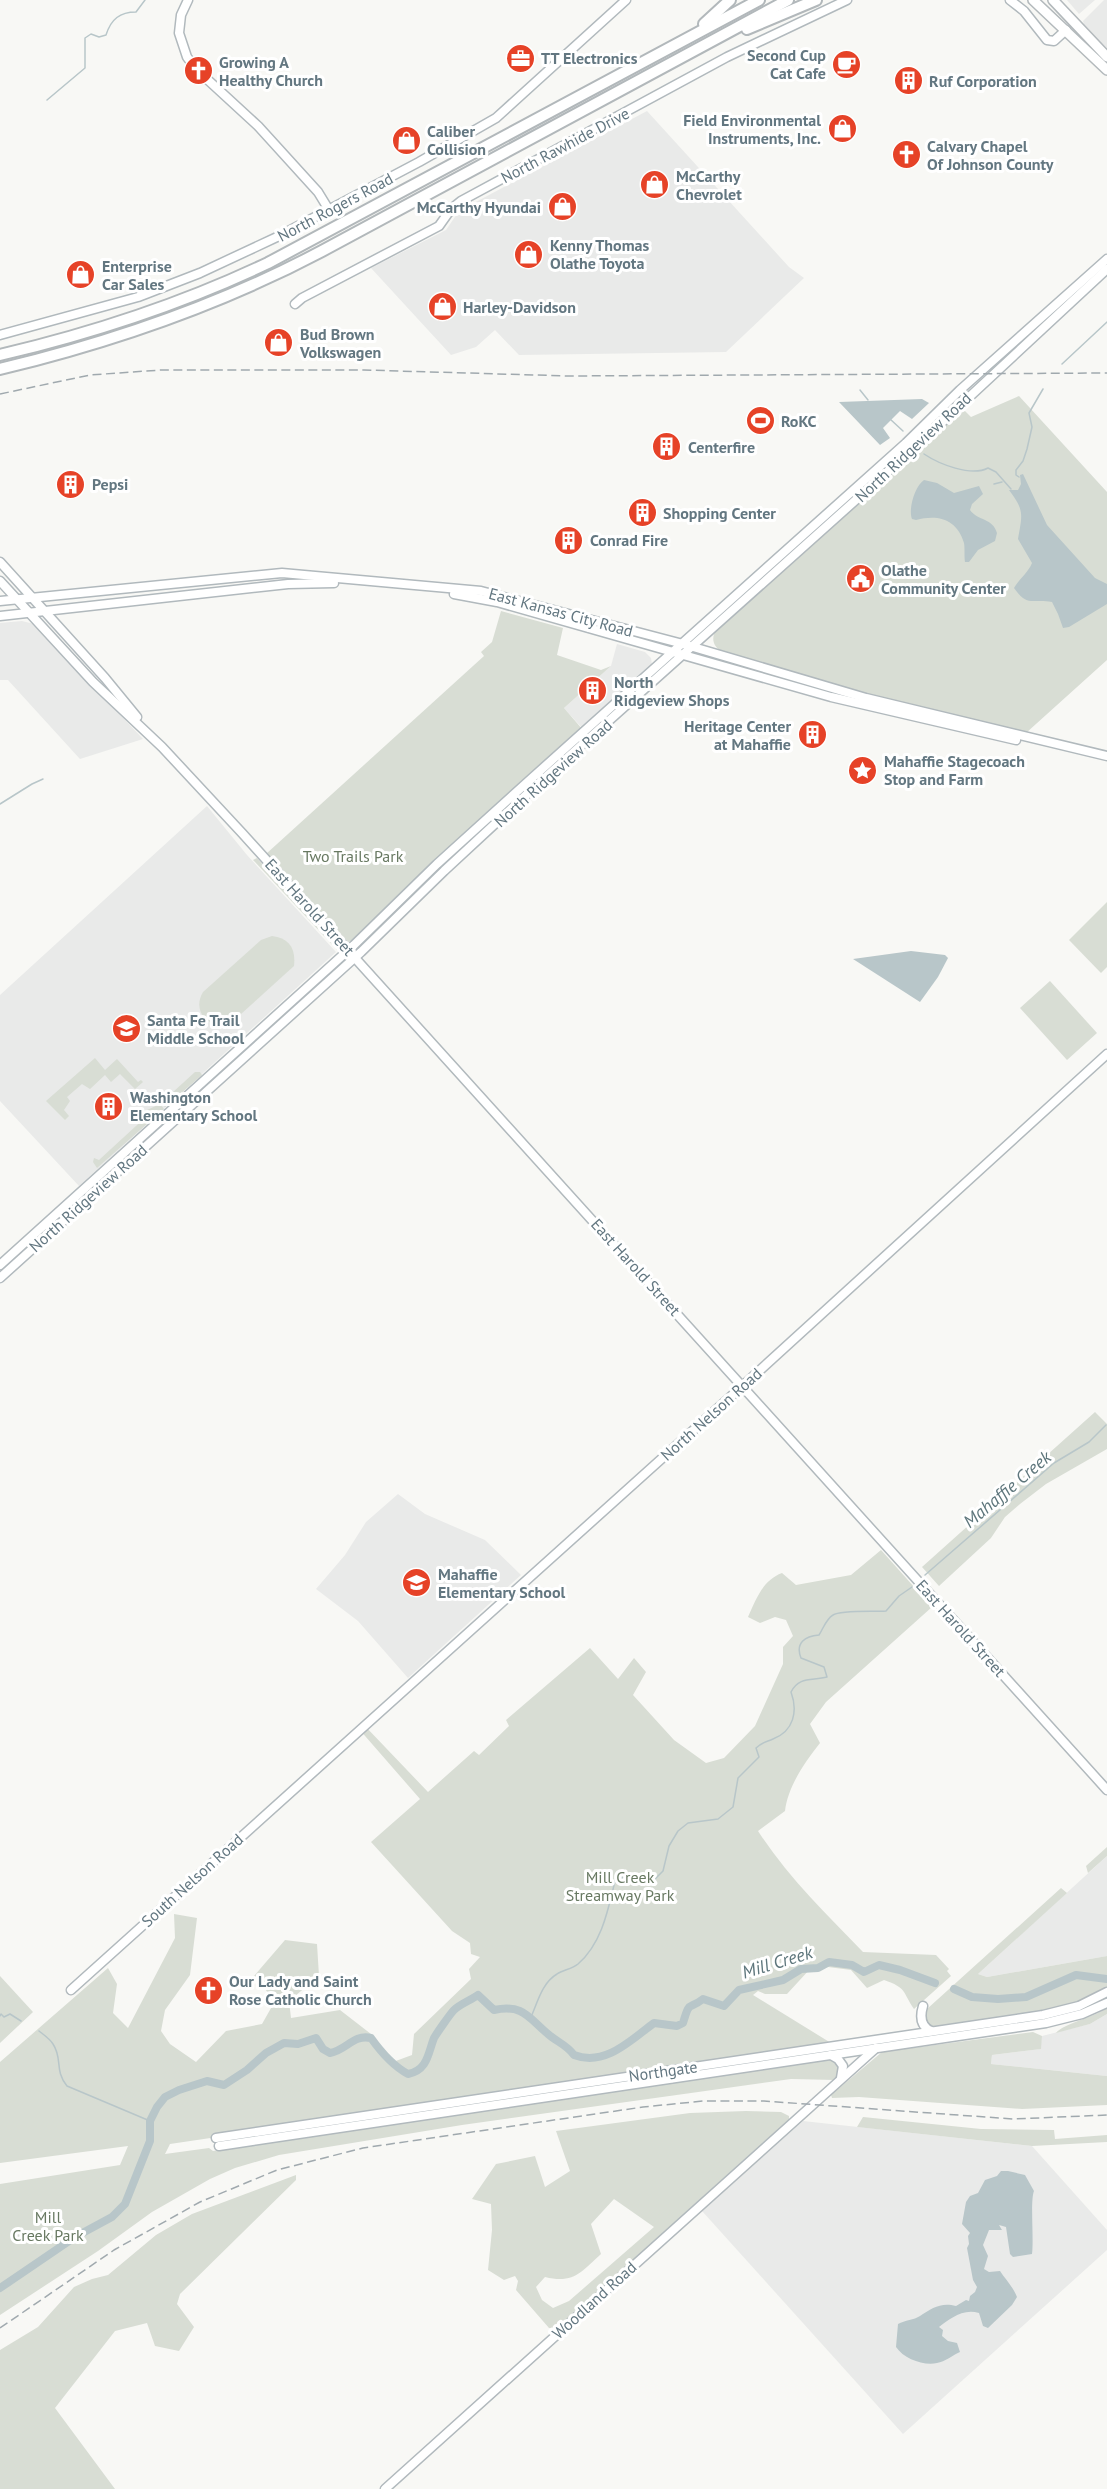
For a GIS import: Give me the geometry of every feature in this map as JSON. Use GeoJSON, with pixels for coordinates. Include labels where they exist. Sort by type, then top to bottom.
{"type":"FeatureCollection","features":[{"type":"Feature","properties":{"kind":"highway"},"geometry":{"type":"LineString","coordinates":[[688,39],[730,0]]}},
{"type":"Feature","properties":{"kind":"highway"},"geometry":{"type":"LineString","coordinates":[[0,355],[116,324],[177,303],[249,272],[325,235],[759,0]]}},
{"type":"Feature","properties":{"kind":"highway"},"geometry":{"type":"LineString","coordinates":[[0,369],[84,348],[151,326],[261,282],[788,0]]}},
{"type":"Feature","properties":{"kind":"highway"},"geometry":{"type":"LineString","coordinates":[[697,49],[816,0]]}},
{"type":"Feature","properties":{"kind":"main road"},"geometry":{"type":"LineString","coordinates":[[188,0],[181,15],[179,33],[187,57],[196,69],[258,126],[318,192],[329,210]]}},
{"type":"Feature","properties":{"kind":"main road","name":"North Rogers Road"},"geometry":{"type":"LineString","coordinates":[[0,335],[138,297],[251,250],[329,210],[496,118],[626,0]]}},
{"type":"Feature","properties":{"kind":"main road","name":"North Rawhide Drive"},"geometry":{"type":"LineString","coordinates":[[296,304],[302,298],[439,226],[451,209],[461,201],[727,57],[847,0]]}},
{"type":"Feature","properties":{"kind":"main road"},"geometry":{"type":"LineString","coordinates":[[1010,0],[1024,11],[1047,40],[1054,41],[1066,30],[1073,30],[1096,45]]}},
{"type":"Feature","properties":{"kind":"main road"},"geometry":{"type":"LineString","coordinates":[[1034,0],[1107,70]]}},
{"type":"Feature","properties":{"kind":"main road"},"geometry":{"type":"LineString","coordinates":[[1053,0],[1107,57]]}},
{"type":"Feature","properties":{"kind":"main road"},"geometry":{"type":"LineString","coordinates":[[1043,9],[1074,22]]}},
{"type":"Feature","properties":{"kind":"main road","name":"North Ridgeview Road"},"geometry":{"type":"LineString","coordinates":[[0,1265],[349,950],[445,857],[1107,259]]}},
{"type":"Feature","properties":{"kind":"main road","name":"North Ridgeview Road"},"geometry":{"type":"LineString","coordinates":[[0,1278],[355,957],[451,864],[915,447],[1107,269]]}},
{"type":"Feature","properties":{"kind":"main road","name":"East Harold Street"},"geometry":{"type":"LineString","coordinates":[[0,562],[105,678],[162,747],[349,950],[1107,1790]]}},
{"type":"Feature","properties":{"kind":"main road","name":"East Kansas City Road"},"geometry":{"type":"LineString","coordinates":[[0,600],[294,573],[481,591],[693,647],[866,698],[1107,756]]}},
{"type":"Feature","properties":{"kind":"main road","name":"East Harold Street"},"geometry":{"type":"LineString","coordinates":[[0,581],[93,682],[162,747]]}},
{"type":"Feature","properties":{"kind":"main road","name":"East Kansas City Road"},"geometry":{"type":"LineString","coordinates":[[0,616],[323,582],[478,597],[887,711],[1107,761]]}},
{"type":"Feature","properties":{"kind":"main road"},"geometry":{"type":"LineString","coordinates":[[61,631],[61,619],[73,608]]}},
{"type":"Feature","properties":{"kind":"main road","name":"North Nelson Road"},"geometry":{"type":"LineString","coordinates":[[313,1771],[1107,1054]]}},
{"type":"Feature","properties":{"kind":"main road","name":"South Nelson Road"},"geometry":{"type":"LineString","coordinates":[[71,1990],[313,1771]]}},
{"type":"Feature","properties":{"kind":"main road","name":"Northgate"},"geometry":{"type":"LineString","coordinates":[[1107,1992],[1079,2006],[1061,2011],[217,2142],[875,2049],[1063,2020],[1107,2003]]}},
{"type":"Feature","properties":{"kind":"main road"},"geometry":{"type":"LineString","coordinates":[[923,2006],[921,2020],[931,2031]]}},
{"type":"Feature","properties":{"kind":"main road","name":"Woodland Road"},"geometry":{"type":"LineString","coordinates":[[385,2489],[888,2038]]}},
{"type":"Feature","properties":{"kind":"main road"},"geometry":{"type":"LineString","coordinates":[[831,2055],[843,2066],[843,2073],[839,2081]]}},
{"type":"Feature","properties":{"kind":"shaded area"},"geometry":{"type":"Polygon","coordinates":[[[1067,0],[1095,0],[1079,14],[1067,0]]]}},
{"type":"Feature","properties":{"kind":"shaded area"},"geometry":{"type":"Polygon","coordinates":[[[1104,0],[1107,0],[1107,48],[1084,25],[1083,21],[1104,0]]]}},
{"type":"Feature","properties":{"kind":"shaded area"},"geometry":{"type":"Polygon","coordinates":[[[647,111],[789,267],[804,278],[726,352],[519,355],[495,330],[476,347],[451,355],[371,268],[446,230],[459,211],[647,111]]]}},
{"type":"Feature","properties":{"kind":"shaded area"},"geometry":{"type":"Polygon","coordinates":[[[922,399],[929,403],[912,419],[900,411],[883,428],[890,438],[880,445],[839,402],[922,399]]]}},
{"type":"Feature","properties":{"kind":"shaded area"},"geometry":{"type":"Polygon","coordinates":[[[1023,474],[1047,525],[1095,578],[1107,584],[1107,604],[1069,627],[1063,628],[1052,602],[1027,600],[1014,588],[1032,563],[1018,539],[1021,513],[1018,503],[1009,490],[1018,490],[1021,484],[1020,475],[1023,474]]]}},
{"type":"Feature","properties":{"kind":"shaded area"},"geometry":{"type":"Polygon","coordinates":[[[924,480],[937,483],[954,493],[979,486],[983,494],[972,504],[970,510],[995,528],[997,533],[995,541],[978,550],[969,562],[965,562],[964,543],[957,528],[939,518],[912,519],[913,498],[924,480]]]}},
{"type":"Feature","properties":{"kind":"shaded area"},"geometry":{"type":"Polygon","coordinates":[[[22,621],[34,624],[143,739],[80,759],[8,680],[0,680],[0,623],[22,621]]]}},
{"type":"Feature","properties":{"kind":"shaded area","name":"North Ridgeview Shops"},"geometry":{"type":"Polygon","coordinates":[[[617,644],[645,652],[651,658],[652,665],[583,729],[564,708],[611,666],[617,644]]]}},
{"type":"Feature","properties":{"kind":"shaded area","name":"Santa Fe Trail Middle School"},"geometry":{"type":"Polygon","coordinates":[[[207,806],[247,855],[336,952],[79,1186],[0,1101],[0,995],[207,806]]]}},
{"type":"Feature","properties":{"kind":"shaded area"},"geometry":{"type":"Polygon","coordinates":[[[911,951],[945,955],[948,958],[920,1002],[853,959],[911,951]]]}},
{"type":"Feature","properties":{"kind":"shaded area","name":"Mahaffie Elementary School"},"geometry":{"type":"Polygon","coordinates":[[[398,1494],[425,1514],[485,1540],[521,1575],[408,1678],[358,1621],[316,1589],[345,1555],[366,1522],[398,1494]]]}},
{"type":"Feature","properties":{"kind":"shaded area"},"geometry":{"type":"Polygon","coordinates":[[[1107,1856],[1107,1956],[987,1977],[978,1974],[1107,1856]]]}},
{"type":"Feature","properties":{"kind":"shaded area"},"geometry":{"type":"Polygon","coordinates":[[[1107,2014],[1107,2076],[991,2064],[992,2055],[1040,2049],[1042,2036],[1090,2024],[1107,2014]]]}},
{"type":"Feature","properties":{"kind":"shaded area"},"geometry":{"type":"Polygon","coordinates":[[[803,2121],[1032,2146],[1107,2230],[1107,2250],[903,2434],[702,2211],[803,2121]]]}},
{"type":"Feature","properties":{"kind":"shaded area"},"geometry":{"type":"Polygon","coordinates":[[[1001,2171],[1025,2175],[1034,2191],[1032,2254],[1013,2257],[1010,2254],[1006,2227],[999,2225],[1002,2230],[989,2230],[983,2245],[988,2256],[984,2269],[989,2272],[1000,2271],[1017,2297],[1012,2305],[988,2328],[983,2326],[979,2313],[973,2312],[956,2316],[939,2327],[943,2330],[942,2336],[948,2341],[957,2343],[960,2352],[932,2364],[909,2358],[896,2347],[898,2324],[918,2317],[937,2306],[956,2306],[966,2300],[969,2301],[970,2296],[975,2292],[977,2287],[973,2280],[967,2248],[970,2233],[962,2224],[966,2202],[970,2196],[978,2193],[985,2180],[997,2176],[1001,2171]]]}},
{"type":"Feature","properties":{"kind":"green space"},"geometry":{"type":"Polygon","coordinates":[[[1019,396],[1107,492],[1107,660],[1026,733],[869,694],[856,694],[721,651],[716,647],[713,639],[716,630],[961,407],[971,417],[1019,396]]]}},
{"type":"Feature","properties":{"kind":"green space","name":"Two Trails Park"},"geometry":{"type":"Polygon","coordinates":[[[501,611],[563,628],[557,655],[601,670],[611,666],[564,708],[583,730],[353,941],[348,942],[266,854],[484,656],[481,652],[492,642],[501,611]]]}},
{"type":"Feature","properties":{"kind":"green space"},"geometry":{"type":"Polygon","coordinates":[[[257,858],[338,951],[253,860],[257,858]]]}},
{"type":"Feature","properties":{"kind":"green space"},"geometry":{"type":"Polygon","coordinates":[[[1107,902],[1107,967],[1101,973],[1069,940],[1107,902]]]}},
{"type":"Feature","properties":{"kind":"green space"},"geometry":{"type":"Polygon","coordinates":[[[272,936],[283,939],[290,945],[294,954],[294,966],[230,1024],[216,1024],[204,1018],[199,1006],[203,992],[261,940],[272,936]]]}},
{"type":"Feature","properties":{"kind":"green space"},"geometry":{"type":"Polygon","coordinates":[[[1050,981],[1097,1033],[1067,1060],[1020,1008],[1050,981]]]}},
{"type":"Feature","properties":{"kind":"green space"},"geometry":{"type":"Polygon","coordinates":[[[95,1058],[105,1070],[117,1059],[138,1082],[141,1080],[143,1082],[135,1089],[120,1074],[111,1082],[105,1075],[90,1089],[82,1084],[67,1097],[70,1101],[64,1110],[69,1116],[65,1120],[46,1101],[95,1058]]]}},
{"type":"Feature","properties":{"kind":"green space"},"geometry":{"type":"Polygon","coordinates":[[[195,1072],[200,1072],[202,1075],[165,1107],[161,1103],[195,1072]]]}},
{"type":"Feature","properties":{"kind":"green space"},"geometry":{"type":"Polygon","coordinates":[[[160,1104],[164,1109],[97,1168],[93,1162],[94,1158],[99,1160],[149,1114],[147,1110],[160,1104]]]}},
{"type":"Feature","properties":{"kind":"green space"},"geometry":{"type":"Polygon","coordinates":[[[1095,1412],[1107,1424],[1107,1449],[1046,1484],[1020,1504],[1005,1517],[991,1538],[939,1586],[922,1567],[1095,1412]]]}},
{"type":"Feature","properties":{"kind":"green space","name":"Mill Creek Streamway Park"},"geometry":{"type":"Polygon","coordinates":[[[881,1550],[932,1607],[826,1702],[810,1724],[820,1743],[793,1784],[785,1811],[758,1831],[794,1879],[863,1952],[936,1955],[949,1969],[947,1971],[951,1976],[914,2009],[897,1985],[884,1980],[867,1988],[851,1970],[828,1967],[810,1969],[787,1994],[765,1994],[758,1991],[753,1995],[831,2043],[826,2047],[170,2144],[165,2154],[209,2148],[213,2151],[827,2060],[836,2062],[840,2067],[835,2080],[791,2079],[462,2125],[279,2155],[235,2168],[210,2179],[152,2212],[98,2251],[0,2315],[0,2184],[120,2165],[128,2146],[0,2163],[0,2062],[108,1968],[117,1984],[113,2013],[128,2028],[175,1938],[174,1914],[197,1918],[190,1975],[165,2010],[161,2031],[170,2044],[196,2062],[226,2031],[262,2024],[275,2001],[254,1976],[285,1940],[317,1944],[319,1976],[289,2001],[291,2018],[340,2010],[371,2034],[381,2052],[393,2062],[412,2055],[414,2034],[471,1979],[469,1969],[480,1957],[471,1954],[470,1943],[452,1931],[371,1842],[420,1799],[359,1729],[364,1725],[428,1792],[474,1751],[479,1755],[509,1726],[506,1720],[590,1648],[618,1679],[634,1658],[646,1672],[633,1695],[674,1740],[706,1763],[724,1758],[755,1726],[783,1664],[783,1647],[793,1636],[786,1620],[775,1617],[760,1623],[748,1617],[765,1585],[782,1573],[796,1585],[851,1575],[881,1550]]]}},
{"type":"Feature","properties":{"kind":"green space"},"geometry":{"type":"Polygon","coordinates":[[[1107,1847],[1107,1856],[1088,1873],[1086,1866],[1107,1847]]]}},
{"type":"Feature","properties":{"kind":"green space"},"geometry":{"type":"Polygon","coordinates":[[[1061,1888],[1067,1893],[978,1974],[987,1977],[1107,1956],[1107,1990],[1063,2008],[933,2028],[925,2022],[924,2013],[927,2009],[1061,1888]]]}},
{"type":"Feature","properties":{"kind":"green space"},"geometry":{"type":"Polygon","coordinates":[[[0,1976],[33,2012],[0,2043],[0,1976]]]}},
{"type":"Feature","properties":{"kind":"green space"},"geometry":{"type":"Polygon","coordinates":[[[1107,2008],[1107,2014],[1090,2024],[1056,2033],[1065,2027],[1107,2008]]]}},
{"type":"Feature","properties":{"kind":"green space"},"geometry":{"type":"Polygon","coordinates":[[[1033,2032],[1042,2036],[1041,2049],[992,2055],[991,2064],[1107,2076],[1107,2105],[1022,2109],[859,2097],[832,2098],[831,2095],[882,2052],[1033,2032]]]}},
{"type":"Feature","properties":{"kind":"green space"},"geometry":{"type":"Polygon","coordinates":[[[781,2112],[789,2116],[789,2121],[558,2328],[549,2328],[516,2290],[518,2281],[515,2276],[504,2280],[488,2270],[492,2230],[491,2204],[472,2199],[496,2164],[535,2156],[545,2187],[570,2171],[556,2131],[690,2113],[781,2112]],[[614,2199],[591,2224],[601,2254],[582,2271],[570,2278],[545,2277],[536,2287],[542,2300],[553,2308],[569,2301],[654,2227],[614,2199]]]}},
{"type":"Feature","properties":{"kind":"green space"},"geometry":{"type":"Polygon","coordinates":[[[863,2117],[981,2129],[1054,2130],[1055,2139],[1107,2135],[1107,2142],[1032,2146],[857,2127],[863,2117]]]}},
{"type":"Feature","properties":{"kind":"green space"},"geometry":{"type":"Polygon","coordinates":[[[296,2175],[296,2180],[180,2294],[177,2304],[194,2327],[179,2351],[155,2346],[147,2323],[115,2331],[55,2408],[115,2489],[0,2489],[0,2350],[38,2327],[74,2287],[108,2275],[156,2235],[192,2214],[296,2175]]]}},
{"type":"Feature","properties":{"kind":"waterway"},"geometry":{"type":"LineString","coordinates":[[47,100],[85,68],[85,38],[91,34],[99,37],[106,35],[117,18],[125,13],[136,12],[145,0]]}},
{"type":"Feature","properties":{"kind":"waterway"},"geometry":{"type":"LineString","coordinates":[[1062,364],[1107,322]]}},
{"type":"Feature","properties":{"kind":"waterway"},"geometry":{"type":"LineString","coordinates":[[1019,477],[1016,475],[1016,470],[1023,461],[1032,427],[1029,413],[1043,389]]}},
{"type":"Feature","properties":{"kind":"waterway"},"geometry":{"type":"LineString","coordinates":[[860,390],[868,400]]}},
{"type":"Feature","properties":{"kind":"waterway"},"geometry":{"type":"LineString","coordinates":[[890,419],[903,431]]}},
{"type":"Feature","properties":{"kind":"waterway"},"geometry":{"type":"LineString","coordinates":[[924,454],[938,462],[964,470],[988,468],[996,472],[1011,489]]}},
{"type":"Feature","properties":{"kind":"waterway"},"geometry":{"type":"LineString","coordinates":[[994,484],[1002,482]]}},
{"type":"Feature","properties":{"kind":"waterway"},"geometry":{"type":"LineString","coordinates":[[0,804],[43,779]]}},
{"type":"Feature","properties":{"kind":"waterway","name":"Mahaffie Creek"},"geometry":{"type":"LineString","coordinates":[[925,1575],[1054,1463],[1089,1442],[1106,1425]]}},
{"type":"Feature","properties":{"kind":"waterway","name":"Mahaffie Creek"},"geometry":{"type":"LineString","coordinates":[[531,2017],[548,1982],[557,1974],[578,1964],[593,1946],[603,1925],[615,1881],[626,1876],[640,1883],[651,1883],[663,1871],[669,1846],[678,1831],[688,1823],[718,1819],[733,1807],[738,1778],[759,1757],[756,1748],[780,1735],[790,1726],[794,1713],[791,1692],[794,1687],[802,1681],[827,1677],[824,1667],[801,1658],[799,1648],[802,1641],[819,1635],[831,1617],[837,1613],[886,1611],[899,1596],[912,1587]]}},
{"type":"Feature","properties":{"kind":"waterway","name":"Mill Creek"},"geometry":{"type":"LineString","coordinates":[[0,2288],[75,2237],[112,2217],[125,2204],[150,2141],[150,2121],[165,2097],[207,2081],[224,2085],[247,2070],[266,2053],[284,2043],[298,2044],[316,2038],[323,2049],[330,2053],[359,2038],[371,2038],[397,2067],[408,2074],[415,2072],[423,2065],[434,2038],[454,2010],[478,1995],[494,2010],[512,2009],[524,2013],[574,2055],[585,2058],[596,2057],[617,2050],[654,2023],[677,2026],[683,2023],[688,2008],[703,1999],[724,2006],[739,1990],[783,1980],[801,1969],[818,1968],[829,1962],[852,1965],[864,1972],[879,1965],[935,1983]]}},
{"type":"Feature","properties":{"kind":"waterway","name":"Mill Creek"},"geometry":{"type":"LineString","coordinates":[[954,1989],[972,1997],[998,1999],[1026,1997],[1076,1975],[1107,1979]]}},
{"type":"Feature","properties":{"kind":"waterway"},"geometry":{"type":"LineString","coordinates":[[0,2016],[10,2014],[21,2021]]}},
{"type":"Feature","properties":{"kind":"waterway"},"geometry":{"type":"LineString","coordinates":[[39,2031],[50,2040],[56,2049],[61,2075],[67,2086],[150,2121]]}},
{"type":"Feature","properties":{"kind":"railway"},"geometry":{"type":"LineString","coordinates":[[0,394],[90,375],[161,370],[364,370],[569,376],[1107,373]]}},
{"type":"Feature","properties":{"kind":"railway"},"geometry":{"type":"LineString","coordinates":[[0,2328],[114,2250],[200,2202],[277,2170],[363,2148],[643,2107],[703,2101],[764,2101],[1013,2119],[1107,2115]]}},
{"type":"Feature","properties":{"kind":"place","name":"TT Electronics"},"geometry":{"type":"Point","coordinates":[520,58]}},
{"type":"Feature","properties":{"kind":"place","name":"Second Cup Cat Cafe"},"geometry":{"type":"Point","coordinates":[847,64]}},
{"type":"Feature","properties":{"kind":"place","name":"Growing A Healthy Church"},"geometry":{"type":"Point","coordinates":[198,71]}},
{"type":"Feature","properties":{"kind":"place","name":"Ruf Corporation"},"geometry":{"type":"Point","coordinates":[908,81]}},
{"type":"Feature","properties":{"kind":"place","name":"Field Environmental Instruments, Inc."},"geometry":{"type":"Point","coordinates":[842,129]}},
{"type":"Feature","properties":{"kind":"place","name":"Caliber Collision"},"geometry":{"type":"Point","coordinates":[406,140]}},
{"type":"Feature","properties":{"kind":"place","name":"Calvary Chapel Of Johnson County"},"geometry":{"type":"Point","coordinates":[906,155]}},
{"type":"Feature","properties":{"kind":"place","name":"McCarthy Chevrolet"},"geometry":{"type":"Point","coordinates":[655,185]}},
{"type":"Feature","properties":{"kind":"place","name":"McCarthy Hyundai"},"geometry":{"type":"Point","coordinates":[562,207]}},
{"type":"Feature","properties":{"kind":"place","name":"Kenny Thomas Olathe Toyota"},"geometry":{"type":"Point","coordinates":[529,254]}},
{"type":"Feature","properties":{"kind":"place","name":"Enterprise Car Sales"},"geometry":{"type":"Point","coordinates":[81,275]}},
{"type":"Feature","properties":{"kind":"place","name":"Harley-Davidson"},"geometry":{"type":"Point","coordinates":[442,307]}},
{"type":"Feature","properties":{"kind":"place","name":"Bud Brown Volkswagen"},"geometry":{"type":"Point","coordinates":[279,343]}},
{"type":"Feature","properties":{"kind":"place","name":"RoKC"},"geometry":{"type":"Point","coordinates":[760,421]}},
{"type":"Feature","properties":{"kind":"place","name":"Centerfire"},"geometry":{"type":"Point","coordinates":[667,447]}},
{"type":"Feature","properties":{"kind":"place","name":"Pepsi"},"geometry":{"type":"Point","coordinates":[71,484]}},
{"type":"Feature","properties":{"kind":"place","name":"Shopping Center"},"geometry":{"type":"Point","coordinates":[642,513]}},
{"type":"Feature","properties":{"kind":"place","name":"Conrad Fire"},"geometry":{"type":"Point","coordinates":[569,540]}},
{"type":"Feature","properties":{"kind":"place","name":"Olathe Community Center"},"geometry":{"type":"Point","coordinates":[860,579]}},
{"type":"Feature","properties":{"kind":"place","name":"North Ridgeview Shops"},"geometry":{"type":"Point","coordinates":[593,691]}},
{"type":"Feature","properties":{"kind":"place","name":"Heritage Center at Mahaffie"},"geometry":{"type":"Point","coordinates":[812,735]}},
{"type":"Feature","properties":{"kind":"place","name":"Mahaffie Stagecoach Stop and Farm"},"geometry":{"type":"Point","coordinates":[863,770]}},
{"type":"Feature","properties":{"kind":"place","name":"Santa Fe Trail Middle School"},"geometry":{"type":"Point","coordinates":[126,1029]}},
{"type":"Feature","properties":{"kind":"place","name":"Washington Elementary School"},"geometry":{"type":"Point","coordinates":[109,1106]}},
{"type":"Feature","properties":{"kind":"place","name":"Mahaffie Elementary School"},"geometry":{"type":"Point","coordinates":[417,1583]}},
{"type":"Feature","properties":{"kind":"place","name":"Our Lady and Saint Rose Catholic Church"},"geometry":{"type":"Point","coordinates":[208,1990]}},
{"type":"Feature","properties":{"kind":"park label","name":"Mill Creek Park"},"geometry":{"type":"Point","coordinates":[48,2226]}}]}
